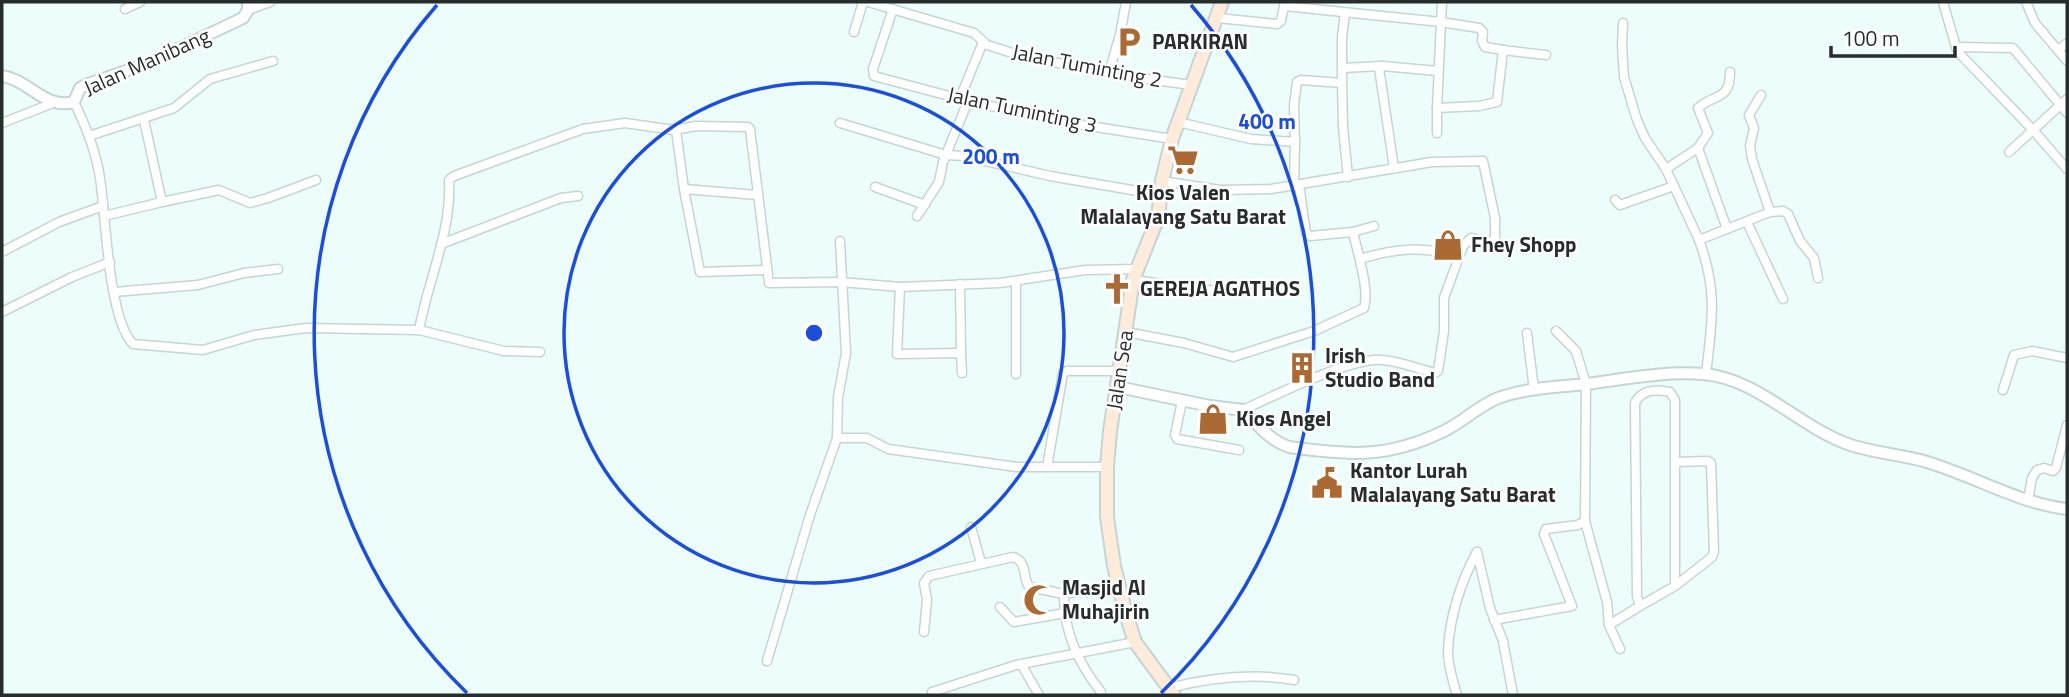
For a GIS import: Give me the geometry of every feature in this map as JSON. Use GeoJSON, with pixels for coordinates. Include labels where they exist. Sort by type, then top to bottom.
{"type":"FeatureCollection","features":[{"type":"Feature","properties":{"kind":"main road","name":"Jalan Sea"},"geometry":{"type":"LineString","coordinates":[[1172,692],[1135,642],[1119,586],[1107,517],[1107,467],[1110,431],[1135,275],[1158,217],[1162,181],[1172,139],[1222,2]]}},
{"type":"Feature","properties":{"kind":"street"},"geometry":{"type":"LineString","coordinates":[[125,9],[137,2]]}},
{"type":"Feature","properties":{"kind":"street"},"geometry":{"type":"LineString","coordinates":[[248,6],[270,2]]}},
{"type":"Feature","properties":{"kind":"street"},"geometry":{"type":"LineString","coordinates":[[853,32],[865,2]]}},
{"type":"Feature","properties":{"kind":"street","name":"Jalan Tuminting 2"},"geometry":{"type":"LineString","coordinates":[[865,2],[974,33],[993,47],[1022,56],[1191,85]]}},
{"type":"Feature","properties":{"kind":"street"},"geometry":{"type":"LineString","coordinates":[[1108,72],[1120,35],[1126,2]]}},
{"type":"Feature","properties":{"kind":"street"},"geometry":{"type":"LineString","coordinates":[[1437,133],[1442,2]]}},
{"type":"Feature","properties":{"kind":"street"},"geometry":{"type":"LineString","coordinates":[[1943,2],[1956,47],[1961,55],[2067,169]]}},
{"type":"Feature","properties":{"kind":"street"},"geometry":{"type":"LineString","coordinates":[[2026,2],[2033,20],[2067,61]]}},
{"type":"Feature","properties":{"kind":"street"},"geometry":{"type":"LineString","coordinates":[[1217,18],[1278,24],[1285,4],[1479,28],[1483,32],[1483,45],[1546,55]]}},
{"type":"Feature","properties":{"kind":"street","name":"Jalan Manibang"},"geometry":{"type":"LineString","coordinates":[[53,103],[74,102],[80,88],[146,64],[238,20],[248,6]]}},
{"type":"Feature","properties":{"kind":"street","name":"Jalan Tuminting 3"},"geometry":{"type":"LineString","coordinates":[[893,9],[873,75],[964,100],[1058,121],[1172,139]]}},
{"type":"Feature","properties":{"kind":"street"},"geometry":{"type":"LineString","coordinates":[[1345,13],[1342,83],[1348,177]]}},
{"type":"Feature","properties":{"kind":"street"},"geometry":{"type":"LineString","coordinates":[[1623,23],[1624,77],[1641,130],[1666,169],[1709,266],[1713,296],[1706,374]]}},
{"type":"Feature","properties":{"kind":"street"},"geometry":{"type":"LineString","coordinates":[[917,216],[939,182],[983,41]]}},
{"type":"Feature","properties":{"kind":"street"},"geometry":{"type":"LineString","coordinates":[[2058,50],[2067,43]]}},
{"type":"Feature","properties":{"kind":"street"},"geometry":{"type":"LineString","coordinates":[[1956,47],[2013,48],[2064,102],[2067,113]]}},
{"type":"Feature","properties":{"kind":"street"},"geometry":{"type":"LineString","coordinates":[[1437,108],[1479,106],[1497,102],[1503,50]]}},
{"type":"Feature","properties":{"kind":"street"},"geometry":{"type":"LineString","coordinates":[[89,136],[177,107],[207,80],[273,61]]}},
{"type":"Feature","properties":{"kind":"street"},"geometry":{"type":"LineString","coordinates":[[1342,68],[1382,66],[1438,71]]}},
{"type":"Feature","properties":{"kind":"street"},"geometry":{"type":"LineString","coordinates":[[1382,66],[1379,70],[1394,168]]}},
{"type":"Feature","properties":{"kind":"street"},"geometry":{"type":"LineString","coordinates":[[1666,169],[1698,148],[1708,133],[1698,108],[1727,90],[1730,72]]}},
{"type":"Feature","properties":{"kind":"street"},"geometry":{"type":"LineString","coordinates":[[2,76],[12,78],[53,103]]}},
{"type":"Feature","properties":{"kind":"street"},"geometry":{"type":"LineString","coordinates":[[1342,83],[1297,82],[1294,105],[1296,186],[1306,233],[1310,236],[1353,232],[1374,226]]}},
{"type":"Feature","properties":{"kind":"street"},"geometry":{"type":"LineString","coordinates":[[1761,95],[1749,115],[1754,128],[1750,146],[1754,169],[1770,212]]}},
{"type":"Feature","properties":{"kind":"street"},"geometry":{"type":"LineString","coordinates":[[74,102],[89,136],[100,176],[114,292],[122,328],[133,344],[145,347],[210,349],[254,335],[306,328],[419,330],[504,351],[540,352]]}},
{"type":"Feature","properties":{"kind":"street"},"geometry":{"type":"LineString","coordinates":[[2009,152],[2064,102]]}},
{"type":"Feature","properties":{"kind":"street"},"geometry":{"type":"LineString","coordinates":[[2,122],[53,103]]}},
{"type":"Feature","properties":{"kind":"street"},"geometry":{"type":"LineString","coordinates":[[144,120],[162,202]]}},
{"type":"Feature","properties":{"kind":"street"},"geometry":{"type":"LineString","coordinates":[[1178,122],[1233,136],[1295,142]]}},
{"type":"Feature","properties":{"kind":"street"},"geometry":{"type":"LineString","coordinates":[[419,330],[450,198],[449,180],[583,129],[625,123],[676,130],[696,125],[750,129],[769,283],[841,282],[900,287],[960,285],[1016,282],[1101,268],[1206,290],[1231,291]]}},
{"type":"Feature","properties":{"kind":"street"},"geometry":{"type":"LineString","coordinates":[[840,123],[946,155],[1161,195]]}},
{"type":"Feature","properties":{"kind":"street"},"geometry":{"type":"LineString","coordinates":[[676,130],[700,272],[766,270]]}},
{"type":"Feature","properties":{"kind":"street"},"geometry":{"type":"LineString","coordinates":[[1698,148],[1727,229]]}},
{"type":"Feature","properties":{"kind":"street"},"geometry":{"type":"LineString","coordinates":[[1118,387],[1182,401],[1243,410],[1279,393],[1372,360],[1389,361],[1437,372],[1444,331],[1444,298],[1457,259],[1468,239],[1492,243],[1495,241],[1495,218],[1483,160],[1432,162],[1296,186],[1220,190],[1162,181]]}},
{"type":"Feature","properties":{"kind":"street"},"geometry":{"type":"LineString","coordinates":[[104,216],[219,190],[250,202],[316,180]]}},
{"type":"Feature","properties":{"kind":"street"},"geometry":{"type":"LineString","coordinates":[[1615,200],[1620,205],[1674,186]]}},
{"type":"Feature","properties":{"kind":"street"},"geometry":{"type":"LineString","coordinates":[[875,187],[925,205]]}},
{"type":"Feature","properties":{"kind":"street"},"geometry":{"type":"LineString","coordinates":[[684,188],[757,195]]}},
{"type":"Feature","properties":{"kind":"street"},"geometry":{"type":"LineString","coordinates":[[440,243],[561,198],[578,196]]}},
{"type":"Feature","properties":{"kind":"street"},"geometry":{"type":"LineString","coordinates":[[2,252],[59,222],[103,206]]}},
{"type":"Feature","properties":{"kind":"street"},"geometry":{"type":"LineString","coordinates":[[1699,240],[1770,212],[1783,211],[1788,214],[1800,241],[1814,258],[1818,278]]}},
{"type":"Feature","properties":{"kind":"street"},"geometry":{"type":"LineString","coordinates":[[1747,222],[1783,299]]}},
{"type":"Feature","properties":{"kind":"street"},"geometry":{"type":"LineString","coordinates":[[1126,332],[1184,343],[1233,358],[1334,323],[1364,308],[1366,302],[1353,232]]}},
{"type":"Feature","properties":{"kind":"street"},"geometry":{"type":"LineString","coordinates":[[767,661],[810,515],[838,438],[838,397],[846,353],[839,241]]}},
{"type":"Feature","properties":{"kind":"street"},"geometry":{"type":"LineString","coordinates":[[1360,259],[1405,250],[1442,252],[1457,259]]}},
{"type":"Feature","properties":{"kind":"street"},"geometry":{"type":"LineString","coordinates":[[2,312],[72,277],[110,262]]}},
{"type":"Feature","properties":{"kind":"street"},"geometry":{"type":"LineString","coordinates":[[114,292],[198,285],[244,273],[278,269]]}},
{"type":"Feature","properties":{"kind":"street"},"geometry":{"type":"LineString","coordinates":[[1016,282],[1016,374]]}},
{"type":"Feature","properties":{"kind":"street"},"geometry":{"type":"LineString","coordinates":[[960,285],[962,373]]}},
{"type":"Feature","properties":{"kind":"street"},"geometry":{"type":"LineString","coordinates":[[900,287],[897,354],[961,353]]}},
{"type":"Feature","properties":{"kind":"street"},"geometry":{"type":"LineString","coordinates":[[1556,331],[1576,351],[1586,384],[1585,521],[1607,601],[1609,625],[1620,649]]}},
{"type":"Feature","properties":{"kind":"street"},"geometry":{"type":"LineString","coordinates":[[1527,333],[1534,390]]}},
{"type":"Feature","properties":{"kind":"street"},"geometry":{"type":"LineString","coordinates":[[2003,390],[2014,355],[2032,351],[2067,358]]}},
{"type":"Feature","properties":{"kind":"street"},"geometry":{"type":"LineString","coordinates":[[1047,467],[1063,373],[1067,370],[1120,371]]}},
{"type":"Feature","properties":{"kind":"street"},"geometry":{"type":"LineString","coordinates":[[1243,410],[1279,444],[1360,454],[1378,453],[1443,432],[1498,398],[1534,390],[1657,375],[1706,374],[1744,386],[1844,442],[1881,453],[1926,461],[2028,500],[2067,509]]}},
{"type":"Feature","properties":{"kind":"street"},"geometry":{"type":"LineString","coordinates":[[1655,391],[1657,375]]}},
{"type":"Feature","properties":{"kind":"street"},"geometry":{"type":"LineString","coordinates":[[1640,606],[1637,596],[1635,403],[1639,396],[1655,391],[1673,394],[1675,400],[1675,586]]}},
{"type":"Feature","properties":{"kind":"street"},"geometry":{"type":"LineString","coordinates":[[1182,401],[1175,435],[1177,439],[1239,450]]}},
{"type":"Feature","properties":{"kind":"street"},"geometry":{"type":"LineString","coordinates":[[2028,500],[2032,478],[2037,470],[2044,468],[2053,471],[2056,468],[2067,425]]}},
{"type":"Feature","properties":{"kind":"street"},"geometry":{"type":"LineString","coordinates":[[838,438],[867,438],[888,449],[1017,467],[1107,467]]}},
{"type":"Feature","properties":{"kind":"street"},"geometry":{"type":"LineString","coordinates":[[1609,625],[1675,586],[1712,557],[1714,547],[1711,463],[1675,462]]}},
{"type":"Feature","properties":{"kind":"street"},"geometry":{"type":"LineString","coordinates":[[1494,620],[1572,606],[1544,534],[1546,529],[1578,525],[1585,521]]}},
{"type":"Feature","properties":{"kind":"street"},"geometry":{"type":"LineString","coordinates":[[971,527],[981,564]]}},
{"type":"Feature","properties":{"kind":"street"},"geometry":{"type":"LineString","coordinates":[[1457,695],[1450,667],[1449,642],[1455,607],[1477,552],[1494,620],[1503,641],[1514,695]]}},
{"type":"Feature","properties":{"kind":"street"},"geometry":{"type":"LineString","coordinates":[[924,632],[927,609],[925,580],[929,576],[1009,557],[1018,557],[1025,568],[1029,587],[1063,594],[1119,586]]}},
{"type":"Feature","properties":{"kind":"street"},"geometry":{"type":"LineString","coordinates":[[1063,594],[1076,655],[1101,692]]}},
{"type":"Feature","properties":{"kind":"street"},"geometry":{"type":"LineString","coordinates":[[1000,607],[1014,622],[1065,613]]}},
{"type":"Feature","properties":{"kind":"street"},"geometry":{"type":"LineString","coordinates":[[932,692],[1021,664],[1135,642]]}},
{"type":"Feature","properties":{"kind":"street"},"geometry":{"type":"LineString","coordinates":[[1021,664],[1039,695]]}},
{"type":"Feature","properties":{"kind":"street"},"geometry":{"type":"LineString","coordinates":[[1172,692],[1214,680],[1294,680]]}},
{"type":"Feature","properties":{"kind":"place","name":"PARKIRAN"},"geometry":{"type":"Point","coordinates":[1129,42]}},
{"type":"Feature","properties":{"kind":"place","name":"Kios Valen Malalayang Satu Barat"},"geometry":{"type":"Point","coordinates":[1183,160]}},
{"type":"Feature","properties":{"kind":"place","name":"Fhey Shopp"},"geometry":{"type":"Point","coordinates":[1448,245]}},
{"type":"Feature","properties":{"kind":"place","name":"GEREJA AGATHOS"},"geometry":{"type":"Point","coordinates":[1117,289]}},
{"type":"Feature","properties":{"kind":"place","name":"Irish Studio Band"},"geometry":{"type":"Point","coordinates":[1302,368]}},
{"type":"Feature","properties":{"kind":"place","name":"Kios Angel"},"geometry":{"type":"Point","coordinates":[1213,419]}},
{"type":"Feature","properties":{"kind":"place","name":"Kantor Lurah Malalayang Satu Barat"},"geometry":{"type":"Point","coordinates":[1327,483]}},
{"type":"Feature","properties":{"kind":"place","name":"Masjid Al Muhajirin"},"geometry":{"type":"Point","coordinates":[1039,600]}}]}
